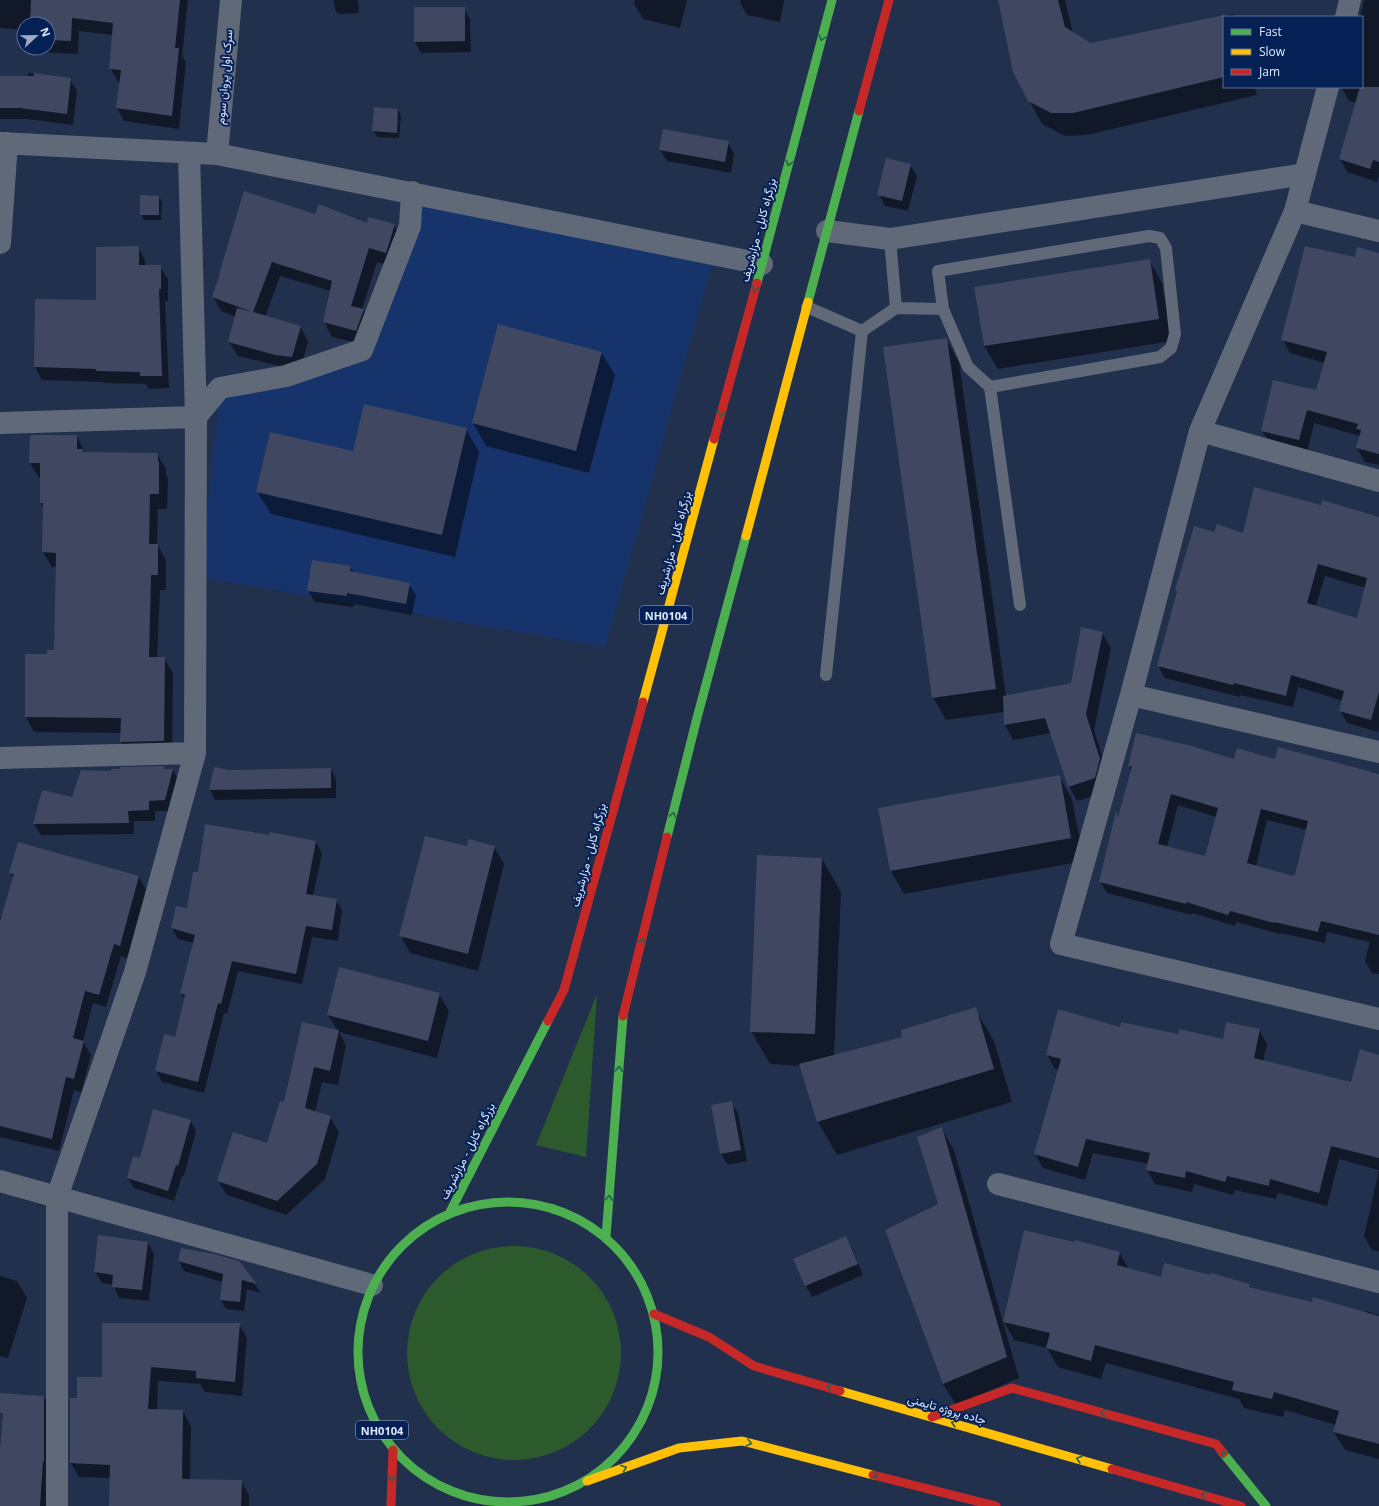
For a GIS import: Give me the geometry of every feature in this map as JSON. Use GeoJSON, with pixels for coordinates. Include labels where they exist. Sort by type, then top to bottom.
{"type":"FeatureCollection","features":[{"type":"Feature","properties":{"kind":"main road","name":"بزرگراه کابل - مزارشریف"},"geometry":{"type":"LineString","coordinates":[[450,1212],[564,990],[762,264],[832,0]]}},
{"type":"Feature","properties":{"kind":"main road"},"geometry":{"type":"LineString","coordinates":[[606,1237],[623,1016],[697,718],[889,0]]}},
{"type":"Feature","properties":{"kind":"main road","name":"NH0104"},"geometry":{"type":"LineString","coordinates":[[504,1200],[558,1209],[606,1237],[636,1271],[654,1314],[657,1378],[633,1438],[587,1482],[541,1503],[488,1502],[436,1485],[394,1450],[365,1400],[357,1342],[372,1285],[404,1241],[450,1212],[504,1200]]}},
{"type":"Feature","properties":{"kind":"main road","name":"جاده پروژه تایمنی"},"geometry":{"type":"LineString","coordinates":[[654,1314],[709,1337],[754,1366],[1241,1506]]}},
{"type":"Feature","properties":{"kind":"main road"},"geometry":{"type":"LineString","coordinates":[[932,1417],[1012,1388],[1216,1444],[1266,1506]]}},
{"type":"Feature","properties":{"kind":"main road"},"geometry":{"type":"LineString","coordinates":[[587,1482],[679,1448],[742,1442],[996,1506]]}},
{"type":"Feature","properties":{"kind":"main road","name":"NH0104"},"geometry":{"type":"LineString","coordinates":[[391,1506],[394,1450]]}},
{"type":"Feature","properties":{"kind":"main road"},"geometry":{"type":"LineString","coordinates":[[926,1488],[941,1502]]}},
{"type":"Feature","properties":{"kind":"street","name":"سرک اول پروان سوم"},"geometry":{"type":"LineString","coordinates":[[217,154],[231,0]]}},
{"type":"Feature","properties":{"kind":"street"},"geometry":{"type":"LineString","coordinates":[[1346,16],[1350,0]]}},
{"type":"Feature","properties":{"kind":"street"},"geometry":{"type":"LineString","coordinates":[[1328,88],[1295,211],[1200,431],[1131,695],[1061,944],[1379,1019]]}},
{"type":"Feature","properties":{"kind":"street"},"geometry":{"type":"LineString","coordinates":[[0,243],[4,143],[217,154],[412,192],[762,264]]}},
{"type":"Feature","properties":{"kind":"street"},"geometry":{"type":"LineString","coordinates":[[57,1506],[57,1197],[135,972],[195,753],[196,417],[189,153]]}},
{"type":"Feature","properties":{"kind":"street"},"geometry":{"type":"LineString","coordinates":[[827,231],[890,239],[1305,174]]}},
{"type":"Feature","properties":{"kind":"street"},"geometry":{"type":"LineString","coordinates":[[0,423],[196,417],[220,388],[286,376],[362,350],[410,226],[412,192]]}},
{"type":"Feature","properties":{"kind":"street"},"geometry":{"type":"LineString","coordinates":[[1295,211],[1379,231]]}},
{"type":"Feature","properties":{"kind":"street"},"geometry":{"type":"LineString","coordinates":[[1200,431],[1379,480]]}},
{"type":"Feature","properties":{"kind":"street"},"geometry":{"type":"LineString","coordinates":[[1131,695],[1379,752]]}},
{"type":"Feature","properties":{"kind":"street"},"geometry":{"type":"LineString","coordinates":[[0,758],[195,753]]}},
{"type":"Feature","properties":{"kind":"street"},"geometry":{"type":"LineString","coordinates":[[0,1181],[372,1285]]}},
{"type":"Feature","properties":{"kind":"street"},"geometry":{"type":"LineString","coordinates":[[998,1184],[1379,1282]]}},
{"type":"Feature","properties":{"kind":"lane"},"geometry":{"type":"LineString","coordinates":[[990,387],[1160,357],[1171,348],[1175,334],[1166,248],[1160,238],[1149,236],[938,271],[943,309],[968,367],[990,387],[1020,605]]}},
{"type":"Feature","properties":{"kind":"lane"},"geometry":{"type":"LineString","coordinates":[[890,239],[896,308]]}},
{"type":"Feature","properties":{"kind":"lane"},"geometry":{"type":"LineString","coordinates":[[807,308],[862,331]]}},
{"type":"Feature","properties":{"kind":"lane"},"geometry":{"type":"LineString","coordinates":[[826,675],[862,331],[896,308],[943,309]]}},
{"type":"Feature","properties":{"kind":"shaded area"},"geometry":{"type":"Polygon","coordinates":[[[412,192],[715,254],[605,647],[200,577],[220,388],[362,350],[412,192]]]}},
{"type":"Feature","properties":{"kind":"green space"},"geometry":{"type":"Polygon","coordinates":[[[597,994],[586,1157],[536,1145],[597,994]]]}},
{"type":"Feature","properties":{"kind":"green space"},"geometry":{"type":"Polygon","coordinates":[[[503,1246],[525,1246],[545,1250],[565,1258],[590,1277],[609,1302],[617,1322],[621,1342],[621,1364],[617,1384],[609,1404],[590,1429],[565,1448],[545,1456],[525,1460],[503,1460],[483,1456],[463,1448],[446,1436],[431,1421],[419,1404],[411,1384],[407,1364],[407,1342],[411,1322],[419,1302],[431,1285],[446,1270],[463,1258],[483,1250],[503,1246]]]}},
{"type":"Feature","properties":{"kind":"building"},"geometry":{"type":"Polygon","coordinates":[[[31,0],[180,0],[175,48],[179,48],[172,116],[116,108],[121,70],[109,69],[113,23],[72,18],[71,41],[56,40],[56,16],[30,16],[31,0]]]}},
{"type":"Feature","properties":{"kind":"building"},"geometry":{"type":"Polygon","coordinates":[[[998,0],[1058,0],[1065,27],[1091,43],[1224,15],[1223,77],[1073,113],[1051,113],[1028,101],[1013,72],[998,0]]]}},
{"type":"Feature","properties":{"kind":"building"},"geometry":{"type":"Polygon","coordinates":[[[414,7],[465,7],[465,41],[414,42],[414,7]]]}},
{"type":"Feature","properties":{"kind":"building"},"geometry":{"type":"Polygon","coordinates":[[[34,73],[71,78],[67,114],[20,108],[0,108],[0,76],[34,76],[34,73]]]}},
{"type":"Feature","properties":{"kind":"building"},"geometry":{"type":"Polygon","coordinates":[[[1379,87],[1379,162],[1373,160],[1370,169],[1339,159],[1360,88],[1379,87]]]}},
{"type":"Feature","properties":{"kind":"building"},"geometry":{"type":"Polygon","coordinates":[[[374,107],[398,109],[397,133],[372,131],[374,107]]]}},
{"type":"Feature","properties":{"kind":"building"},"geometry":{"type":"Polygon","coordinates":[[[663,129],[729,141],[725,162],[659,150],[663,129]]]}},
{"type":"Feature","properties":{"kind":"building"},"geometry":{"type":"Polygon","coordinates":[[[886,158],[911,164],[902,201],[877,195],[886,158]]]}},
{"type":"Feature","properties":{"kind":"building"},"geometry":{"type":"Polygon","coordinates":[[[244,191],[315,214],[319,204],[367,223],[368,217],[395,224],[386,253],[369,248],[351,306],[364,309],[356,331],[323,322],[332,281],[272,262],[253,312],[301,326],[292,357],[275,355],[228,342],[237,308],[252,312],[212,297],[244,191]]]}},
{"type":"Feature","properties":{"kind":"building"},"geometry":{"type":"Polygon","coordinates":[[[140,195],[159,196],[159,215],[140,215],[140,195]]]}},
{"type":"Feature","properties":{"kind":"building"},"geometry":{"type":"Polygon","coordinates":[[[139,246],[139,265],[161,265],[161,289],[159,289],[162,376],[140,376],[140,372],[34,367],[35,299],[96,300],[96,247],[139,246]]]}},
{"type":"Feature","properties":{"kind":"building"},"geometry":{"type":"Polygon","coordinates":[[[1305,246],[1355,257],[1357,247],[1379,253],[1379,454],[1356,448],[1361,430],[1356,429],[1358,424],[1307,410],[1299,440],[1261,431],[1273,380],[1316,390],[1327,352],[1281,340],[1305,246]]]}},
{"type":"Feature","properties":{"kind":"building"},"geometry":{"type":"Polygon","coordinates":[[[1150,259],[1159,319],[984,346],[974,287],[1150,259]]]}},
{"type":"Feature","properties":{"kind":"building"},"geometry":{"type":"Polygon","coordinates":[[[498,324],[602,352],[576,451],[472,423],[498,324]]]}},
{"type":"Feature","properties":{"kind":"building"},"geometry":{"type":"Polygon","coordinates":[[[947,338],[996,689],[932,698],[883,347],[947,338]]]}},
{"type":"Feature","properties":{"kind":"building"},"geometry":{"type":"Polygon","coordinates":[[[364,404],[467,428],[442,535],[256,492],[270,432],[353,451],[364,404]]]}},
{"type":"Feature","properties":{"kind":"building"},"geometry":{"type":"Polygon","coordinates":[[[30,435],[77,435],[77,449],[83,449],[83,452],[158,453],[159,494],[150,494],[149,544],[158,544],[158,575],[151,575],[149,657],[165,657],[164,741],[120,742],[121,718],[25,717],[25,654],[47,654],[47,650],[54,650],[56,553],[42,552],[43,503],[40,503],[40,463],[29,463],[30,435]]]}},
{"type":"Feature","properties":{"kind":"building"},"geometry":{"type":"Polygon","coordinates":[[[1254,487],[1321,505],[1322,500],[1379,517],[1379,692],[1371,720],[1339,711],[1344,691],[1291,675],[1286,696],[1234,683],[1233,685],[1157,666],[1177,591],[1175,590],[1194,526],[1214,532],[1217,524],[1243,533],[1254,487]],[[1318,564],[1307,603],[1357,618],[1367,578],[1318,564]]]}},
{"type":"Feature","properties":{"kind":"building"},"geometry":{"type":"Polygon","coordinates":[[[312,560],[351,566],[350,571],[410,583],[406,604],[347,593],[347,596],[307,591],[312,560]]]}},
{"type":"Feature","properties":{"kind":"building"},"geometry":{"type":"Polygon","coordinates":[[[1081,627],[1103,632],[1086,714],[1100,759],[1095,778],[1068,787],[1045,718],[1004,725],[1003,696],[1071,683],[1081,627]]]}},
{"type":"Feature","properties":{"kind":"building"},"geometry":{"type":"Polygon","coordinates":[[[1136,733],[1192,746],[1234,759],[1237,748],[1275,759],[1278,747],[1379,774],[1379,935],[1321,921],[1318,932],[1274,923],[1230,911],[1228,915],[1186,902],[1186,904],[1099,882],[1116,811],[1118,817],[1132,766],[1128,767],[1136,733]],[[1171,794],[1158,844],[1205,856],[1218,808],[1171,794]],[[1261,809],[1247,863],[1293,876],[1293,874],[1295,875],[1308,821],[1261,809]]]}},
{"type":"Feature","properties":{"kind":"building"},"geometry":{"type":"Polygon","coordinates":[[[164,766],[164,769],[173,769],[165,800],[149,801],[149,810],[128,811],[129,823],[33,824],[42,790],[72,797],[81,770],[111,771],[111,769],[120,769],[120,767],[164,766]]]}},
{"type":"Feature","properties":{"kind":"building"},"geometry":{"type":"Polygon","coordinates":[[[214,767],[229,770],[331,768],[331,788],[209,790],[214,767]]]}},
{"type":"Feature","properties":{"kind":"building"},"geometry":{"type":"Polygon","coordinates":[[[1060,775],[1071,838],[890,871],[878,808],[1060,775]]]}},
{"type":"Feature","properties":{"kind":"building"},"geometry":{"type":"Polygon","coordinates":[[[205,824],[269,835],[270,832],[316,841],[306,894],[337,899],[332,930],[306,926],[296,974],[232,961],[221,1004],[218,1003],[198,1082],[155,1071],[164,1034],[175,1037],[185,995],[180,993],[195,935],[171,928],[176,906],[187,908],[193,872],[198,872],[205,824]]]}},
{"type":"Feature","properties":{"kind":"building"},"geometry":{"type":"Polygon","coordinates":[[[425,836],[467,846],[468,839],[495,846],[468,954],[399,936],[425,836]]]}},
{"type":"Feature","properties":{"kind":"building"},"geometry":{"type":"Polygon","coordinates":[[[18,842],[139,876],[120,946],[114,944],[99,995],[85,991],[73,1038],[84,1041],[74,1079],[66,1077],[52,1139],[0,1126],[0,921],[14,874],[9,873],[18,842]]]}},
{"type":"Feature","properties":{"kind":"building"},"geometry":{"type":"Polygon","coordinates":[[[757,855],[822,858],[815,1034],[750,1032],[757,855]]]}},
{"type":"Feature","properties":{"kind":"building"},"geometry":{"type":"Polygon","coordinates":[[[339,967],[440,993],[428,1041],[327,1015],[339,967]]]}},
{"type":"Feature","properties":{"kind":"building"},"geometry":{"type":"Polygon","coordinates":[[[976,1007],[994,1069],[817,1122],[799,1064],[902,1037],[901,1030],[976,1007]]]}},
{"type":"Feature","properties":{"kind":"building"},"geometry":{"type":"Polygon","coordinates":[[[1058,1009],[1120,1027],[1121,1022],[1178,1034],[1179,1029],[1223,1039],[1226,1022],[1260,1029],[1254,1058],[1351,1082],[1360,1049],[1379,1055],[1379,1158],[1331,1146],[1319,1193],[1270,1179],[1269,1186],[1227,1176],[1225,1182],[1186,1171],[1185,1178],[1146,1170],[1150,1153],[1086,1139],[1078,1167],[1034,1154],[1061,1059],[1046,1055],[1058,1009]]]}},
{"type":"Feature","properties":{"kind":"building"},"geometry":{"type":"Polygon","coordinates":[[[302,1022],[339,1030],[330,1071],[314,1067],[305,1108],[331,1116],[317,1164],[277,1201],[217,1181],[233,1132],[267,1143],[280,1101],[284,1102],[302,1022]]]}},
{"type":"Feature","properties":{"kind":"building"},"geometry":{"type":"Polygon","coordinates":[[[732,1101],[741,1150],[720,1154],[711,1105],[732,1101]]]}},
{"type":"Feature","properties":{"kind":"building"},"geometry":{"type":"Polygon","coordinates":[[[153,1109],[191,1120],[178,1166],[176,1165],[168,1191],[127,1178],[133,1156],[140,1158],[153,1109]]]}},
{"type":"Feature","properties":{"kind":"building"},"geometry":{"type":"Polygon","coordinates":[[[942,1127],[1007,1357],[943,1384],[885,1230],[938,1204],[917,1137],[942,1127]]]}},
{"type":"Feature","properties":{"kind":"building"},"geometry":{"type":"Polygon","coordinates":[[[1024,1230],[1074,1242],[1075,1240],[1120,1252],[1117,1265],[1161,1277],[1164,1263],[1210,1275],[1211,1273],[1250,1284],[1249,1287],[1312,1302],[1313,1297],[1379,1316],[1379,1444],[1333,1432],[1339,1411],[1274,1392],[1272,1399],[1232,1390],[1234,1382],[1095,1345],[1091,1361],[1046,1348],[1050,1333],[1003,1322],[1024,1230]]]}},
{"type":"Feature","properties":{"kind":"building"},"geometry":{"type":"Polygon","coordinates":[[[98,1235],[148,1242],[142,1290],[112,1287],[113,1275],[94,1272],[98,1235]]]}},
{"type":"Feature","properties":{"kind":"building"},"geometry":{"type":"Polygon","coordinates":[[[846,1236],[858,1264],[805,1286],[793,1259],[846,1236]]]}},
{"type":"Feature","properties":{"kind":"building"},"geometry":{"type":"Polygon","coordinates":[[[181,1248],[214,1254],[239,1261],[257,1284],[242,1280],[240,1302],[220,1300],[223,1274],[178,1261],[181,1248]]]}},
{"type":"Feature","properties":{"kind":"building"},"geometry":{"type":"Polygon","coordinates":[[[102,1323],[240,1323],[235,1382],[196,1378],[196,1371],[151,1367],[148,1409],[183,1410],[182,1479],[242,1480],[241,1506],[109,1506],[110,1465],[70,1463],[70,1398],[77,1398],[77,1377],[102,1377],[102,1323]]]}},
{"type":"Feature","properties":{"kind":"building"},"geometry":{"type":"Polygon","coordinates":[[[0,1393],[44,1396],[44,1461],[40,1506],[0,1506],[0,1450],[3,1413],[0,1413],[0,1393]]]}},
{"type":"Feature","properties":{"kind":"traffic: fast"},"geometry":{"type":"LineString","coordinates":[[757,283],[832,0]]}},
{"type":"Feature","properties":{"kind":"traffic: fast"},"geometry":{"type":"LineString","coordinates":[[808,302],[859,111]]}},
{"type":"Feature","properties":{"kind":"traffic: fast"},"geometry":{"type":"LineString","coordinates":[[667,837],[746,536]]}},
{"type":"Feature","properties":{"kind":"traffic: fast"},"geometry":{"type":"LineString","coordinates":[[606,1237],[623,1016]]}},
{"type":"Feature","properties":{"kind":"traffic: fast"},"geometry":{"type":"LineString","coordinates":[[450,1212],[548,1021]]}},
{"type":"Feature","properties":{"kind":"traffic: fast"},"geometry":{"type":"LineString","coordinates":[[508,1202],[537,1205],[565,1214],[579,1220],[603,1236],[614,1246],[624,1257],[640,1281],[646,1295],[655,1323],[658,1352],[655,1381],[646,1409],[640,1423],[624,1447],[614,1458],[603,1468],[579,1484],[565,1490],[537,1499],[508,1502],[479,1499],[451,1490],[437,1484],[413,1468],[402,1458],[392,1447],[376,1423],[370,1409],[361,1381],[358,1352],[361,1323],[370,1295],[376,1281],[392,1257],[402,1246],[413,1236],[437,1220],[451,1214],[479,1205],[508,1202]]}},
{"type":"Feature","properties":{"kind":"traffic: fast"},"geometry":{"type":"LineString","coordinates":[[1223,1453],[1266,1506]]}},
{"type":"Feature","properties":{"kind":"traffic: slow"},"geometry":{"type":"LineString","coordinates":[[746,536],[808,302]]}},
{"type":"Feature","properties":{"kind":"traffic: slow"},"geometry":{"type":"LineString","coordinates":[[643,702],[714,439]]}},
{"type":"Feature","properties":{"kind":"traffic: slow"},"geometry":{"type":"LineString","coordinates":[[840,1391],[1112,1469]]}},
{"type":"Feature","properties":{"kind":"traffic: slow"},"geometry":{"type":"LineString","coordinates":[[587,1481],[679,1448],[742,1441],[873,1475]]}},
{"type":"Feature","properties":{"kind":"traffic: jam"},"geometry":{"type":"LineString","coordinates":[[859,111],[889,0]]}},
{"type":"Feature","properties":{"kind":"traffic: jam"},"geometry":{"type":"LineString","coordinates":[[714,439],[757,283]]}},
{"type":"Feature","properties":{"kind":"traffic: jam"},"geometry":{"type":"LineString","coordinates":[[548,1021],[564,990],[643,702]]}},
{"type":"Feature","properties":{"kind":"traffic: jam"},"geometry":{"type":"LineString","coordinates":[[623,1016],[667,837]]}},
{"type":"Feature","properties":{"kind":"traffic: jam"},"geometry":{"type":"LineString","coordinates":[[654,1314],[709,1337],[754,1366],[840,1391]]}},
{"type":"Feature","properties":{"kind":"traffic: jam"},"geometry":{"type":"LineString","coordinates":[[932,1417],[1012,1388],[1216,1444],[1223,1453]]}},
{"type":"Feature","properties":{"kind":"traffic: jam"},"geometry":{"type":"LineString","coordinates":[[391,1506],[393,1450]]}},
{"type":"Feature","properties":{"kind":"traffic: jam"},"geometry":{"type":"LineString","coordinates":[[1112,1469],[1241,1506]]}},
{"type":"Feature","properties":{"kind":"traffic: jam"},"geometry":{"type":"LineString","coordinates":[[873,1475],[996,1506]]}}]}
